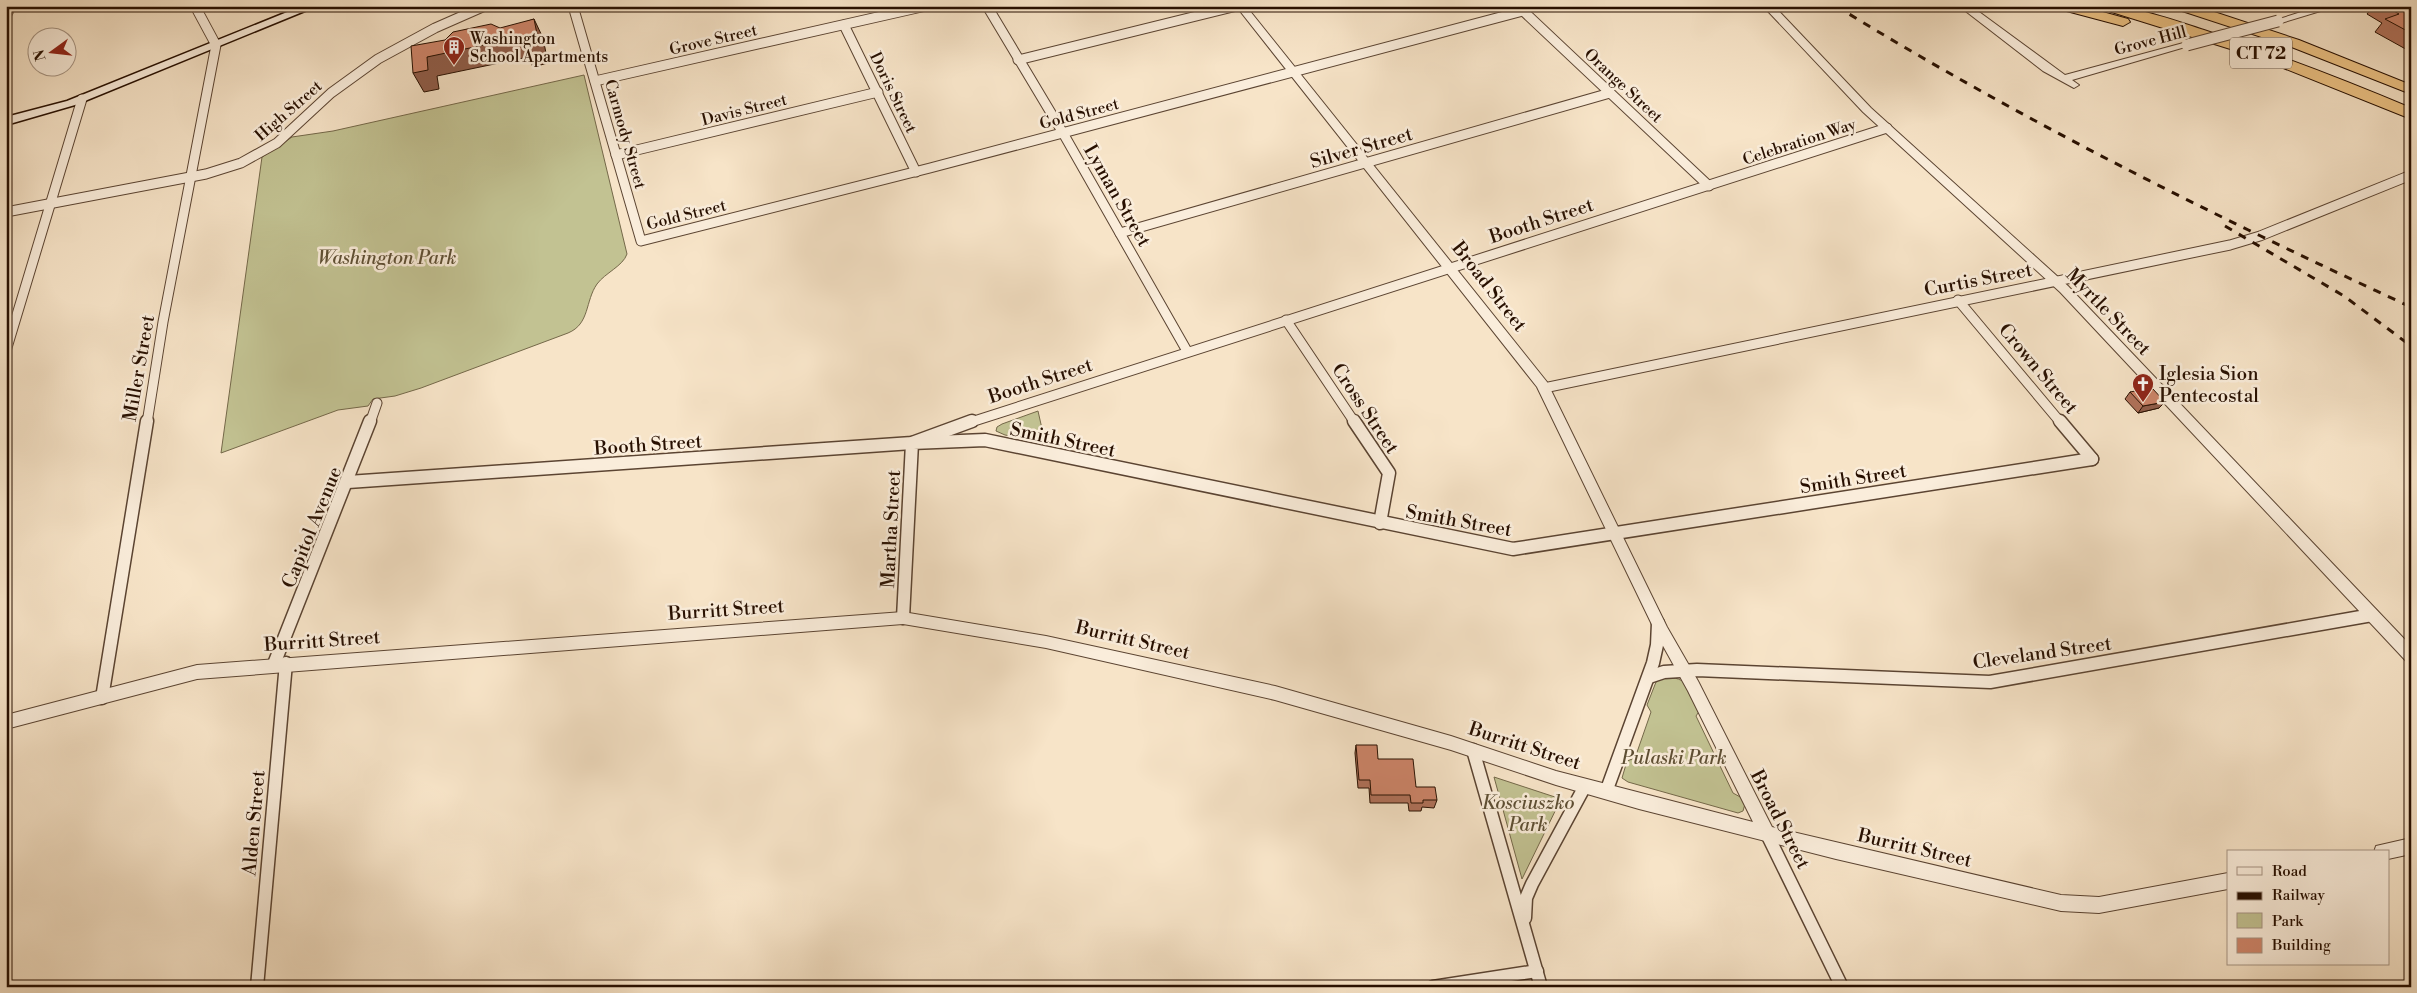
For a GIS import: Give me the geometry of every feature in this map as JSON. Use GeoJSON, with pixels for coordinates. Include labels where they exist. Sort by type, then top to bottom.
{"type":"FeatureCollection","features":[{"type":"Feature","properties":{"kind":"highway"},"geometry":{"type":"LineString","coordinates":[[2064,6],[2332,80]]}},
{"type":"Feature","properties":{"kind":"highway","name":"CT 72"},"geometry":{"type":"LineString","coordinates":[[2107,6],[2217,38],[2332,80],[2411,114]]}},
{"type":"Feature","properties":{"kind":"highway","name":"CT 72"},"geometry":{"type":"LineString","coordinates":[[2182,6],[2294,43],[2411,90]]}},
{"type":"Feature","properties":{"kind":"main road"},"geometry":{"type":"LineString","coordinates":[[6,121],[82,99],[312,6]]}},
{"type":"Feature","properties":{"kind":"street"},"geometry":{"type":"LineString","coordinates":[[6,16],[10,6]]}},
{"type":"Feature","properties":{"kind":"street"},"geometry":{"type":"LineString","coordinates":[[195,6],[216,45]]}},
{"type":"Feature","properties":{"kind":"street","name":"High Street"},"geometry":{"type":"LineString","coordinates":[[6,212],[192,176],[233,166],[265,151],[288,134],[331,93],[372,63],[435,28],[485,6]]}},
{"type":"Feature","properties":{"kind":"street","name":"Carmody Street"},"geometry":{"type":"LineString","coordinates":[[573,6],[641,241]]}},
{"type":"Feature","properties":{"kind":"street","name":"Grove Street"},"geometry":{"type":"LineString","coordinates":[[595,81],[926,6]]}},
{"type":"Feature","properties":{"kind":"street","name":"Lyman Street"},"geometry":{"type":"LineString","coordinates":[[986,6],[1063,133],[1187,351]]}},
{"type":"Feature","properties":{"kind":"street"},"geometry":{"type":"LineString","coordinates":[[1018,60],[1237,6]]}},
{"type":"Feature","properties":{"kind":"street","name":"Broad Street"},"geometry":{"type":"LineString","coordinates":[[1242,6],[1544,388],[1658,622],[1767,834],[1842,987]]}},
{"type":"Feature","properties":{"kind":"street","name":"Myrtle Street"},"geometry":{"type":"LineString","coordinates":[[1768,6],[1887,128],[2055,282],[2411,656]]}},
{"type":"Feature","properties":{"kind":"street"},"geometry":{"type":"LineString","coordinates":[[1964,6],[2063,79],[2074,85]]}},
{"type":"Feature","properties":{"kind":"street","name":"Grove Hill"},"geometry":{"type":"LineString","coordinates":[[2063,79],[2332,6]]}},
{"type":"Feature","properties":{"kind":"street","name":"Gold Street"},"geometry":{"type":"LineString","coordinates":[[641,241],[916,172],[1294,72],[1520,9]]}},
{"type":"Feature","properties":{"kind":"street","name":"Orange Street"},"geometry":{"type":"LineString","coordinates":[[1520,9],[1610,93],[1714,184]]}},
{"type":"Feature","properties":{"kind":"street","name":"Doris Street"},"geometry":{"type":"LineString","coordinates":[[844,25],[916,172]]}},
{"type":"Feature","properties":{"kind":"street","name":"Miller Street"},"geometry":{"type":"LineString","coordinates":[[102,698],[163,322],[216,45]]}},
{"type":"Feature","properties":{"kind":"street","name":"Davis Street"},"geometry":{"type":"LineString","coordinates":[[616,155],[878,92]]}},
{"type":"Feature","properties":{"kind":"street","name":"Silver Street"},"geometry":{"type":"LineString","coordinates":[[1120,233],[1610,93]]}},
{"type":"Feature","properties":{"kind":"street"},"geometry":{"type":"LineString","coordinates":[[6,351],[82,99]]}},
{"type":"Feature","properties":{"kind":"street","name":"Celebration Way"},"geometry":{"type":"LineString","coordinates":[[1714,184],[1887,128]]}},
{"type":"Feature","properties":{"kind":"street","name":"Curtis Street"},"geometry":{"type":"LineString","coordinates":[[1544,388],[2250,240],[2411,175]]}},
{"type":"Feature","properties":{"kind":"street","name":"Booth Street"},"geometry":{"type":"LineString","coordinates":[[348,482],[912,443],[1187,351],[1714,184]]}},
{"type":"Feature","properties":{"kind":"street","name":"Crown Street"},"geometry":{"type":"LineString","coordinates":[[1958,300],[2092,459]]}},
{"type":"Feature","properties":{"kind":"street","name":"Cross Street"},"geometry":{"type":"LineString","coordinates":[[1286,320],[1389,472],[1380,523]]}},
{"type":"Feature","properties":{"kind":"street","name":"Capitol Avenue"},"geometry":{"type":"LineString","coordinates":[[280,664],[378,403]]}},
{"type":"Feature","properties":{"kind":"street","name":"Smith Street"},"geometry":{"type":"LineString","coordinates":[[912,443],[985,440],[1512,549],[2092,459]]}},
{"type":"Feature","properties":{"kind":"street","name":"Martha Street"},"geometry":{"type":"LineString","coordinates":[[903,618],[912,443]]}},
{"type":"Feature","properties":{"kind":"street","name":"Cleveland Street"},"geometry":{"type":"LineString","coordinates":[[1684,670],[1990,682],[2372,615]]}},
{"type":"Feature","properties":{"kind":"street","name":"Burritt Street"},"geometry":{"type":"LineString","coordinates":[[6,722],[197,672],[280,664],[903,618],[1046,642],[1266,690],[1473,750],[1606,792],[1767,834],[2074,905],[2110,904],[2227,881]]}},
{"type":"Feature","properties":{"kind":"street","name":"Broad Street"},"geometry":{"type":"LineString","coordinates":[[1606,792],[1649,677],[1656,654],[1658,622]]}},
{"type":"Feature","properties":{"kind":"street","name":"Alden Street"},"geometry":{"type":"LineString","coordinates":[[257,987],[280,664]]}},
{"type":"Feature","properties":{"kind":"street"},"geometry":{"type":"LineString","coordinates":[[1649,677],[1664,672],[1684,670]]}},
{"type":"Feature","properties":{"kind":"street"},"geometry":{"type":"LineString","coordinates":[[1473,750],[1541,987]]}},
{"type":"Feature","properties":{"kind":"street"},"geometry":{"type":"LineString","coordinates":[[1527,937],[1525,908],[1527,894],[1585,786]]}},
{"type":"Feature","properties":{"kind":"street"},"geometry":{"type":"LineString","coordinates":[[2390,850],[2411,846]]}},
{"type":"Feature","properties":{"kind":"street"},"geometry":{"type":"LineString","coordinates":[[1434,987],[1537,971]]}},
{"type":"Feature","properties":{"kind":"green space","name":"Washington Park"},"geometry":{"type":"Polygon","coordinates":[[[584,75],[627,254],[622,262],[597,284],[580,324],[568,333],[421,388],[395,396],[373,399],[368,406],[338,410],[221,453],[262,157],[292,137],[333,131],[584,75]]]}},
{"type":"Feature","properties":{"kind":"green space"},"geometry":{"type":"Polygon","coordinates":[[[1038,411],[1045,442],[1005,435],[996,431],[997,427],[1002,424],[1038,411]]]}},
{"type":"Feature","properties":{"kind":"green space","name":"Pulaski Park"},"geometry":{"type":"Polygon","coordinates":[[[1663,677],[1679,679],[1691,690],[1700,710],[1696,716],[1733,793],[1742,798],[1745,804],[1743,811],[1738,813],[1628,782],[1622,778],[1627,761],[1635,758],[1651,712],[1647,705],[1656,682],[1663,677]]]}},
{"type":"Feature","properties":{"kind":"green space","name":"Kosciuszko Park"},"geometry":{"type":"Polygon","coordinates":[[[1494,777],[1561,799],[1522,879],[1494,777]]]}},
{"type":"Feature","properties":{"kind":"building"},"geometry":{"type":"Polygon","coordinates":[[[2385,6],[2411,6],[2411,33],[2385,19],[2399,14],[2385,6]]]}},
{"type":"Feature","properties":{"kind":"building"},"geometry":{"type":"Polygon","coordinates":[[[534,19],[539,44],[524,48],[522,37],[427,57],[428,70],[413,73],[411,46],[445,40],[453,32],[491,24],[500,28],[534,19]]]}},
{"type":"Feature","properties":{"kind":"building"},"geometry":{"type":"Polygon","coordinates":[[[2152,388],[2165,402],[2143,406],[2130,392],[2152,388]]]}},
{"type":"Feature","properties":{"kind":"building"},"geometry":{"type":"Polygon","coordinates":[[[1356,745],[1377,745],[1378,759],[1413,759],[1416,787],[1435,787],[1437,800],[1423,800],[1423,803],[1411,803],[1410,795],[1371,795],[1370,780],[1359,780],[1356,745]]]}},
{"type":"Feature","properties":{"kind":"railway"},"geometry":{"type":"LineString","coordinates":[[1836,6],[1976,88],[2119,165],[2264,238],[2411,307]]}},
{"type":"Feature","properties":{"kind":"railway"},"geometry":{"type":"LineString","coordinates":[[2225,226],[2344,296],[2411,346]]}},
{"type":"Feature","properties":{"kind":"place","name":"Washington School Apartments"},"geometry":{"type":"Point","coordinates":[454,66]}},
{"type":"Feature","properties":{"kind":"place","name":"Iglesia Sion Pentecostal"},"geometry":{"type":"Point","coordinates":[2143,403]}}]}
